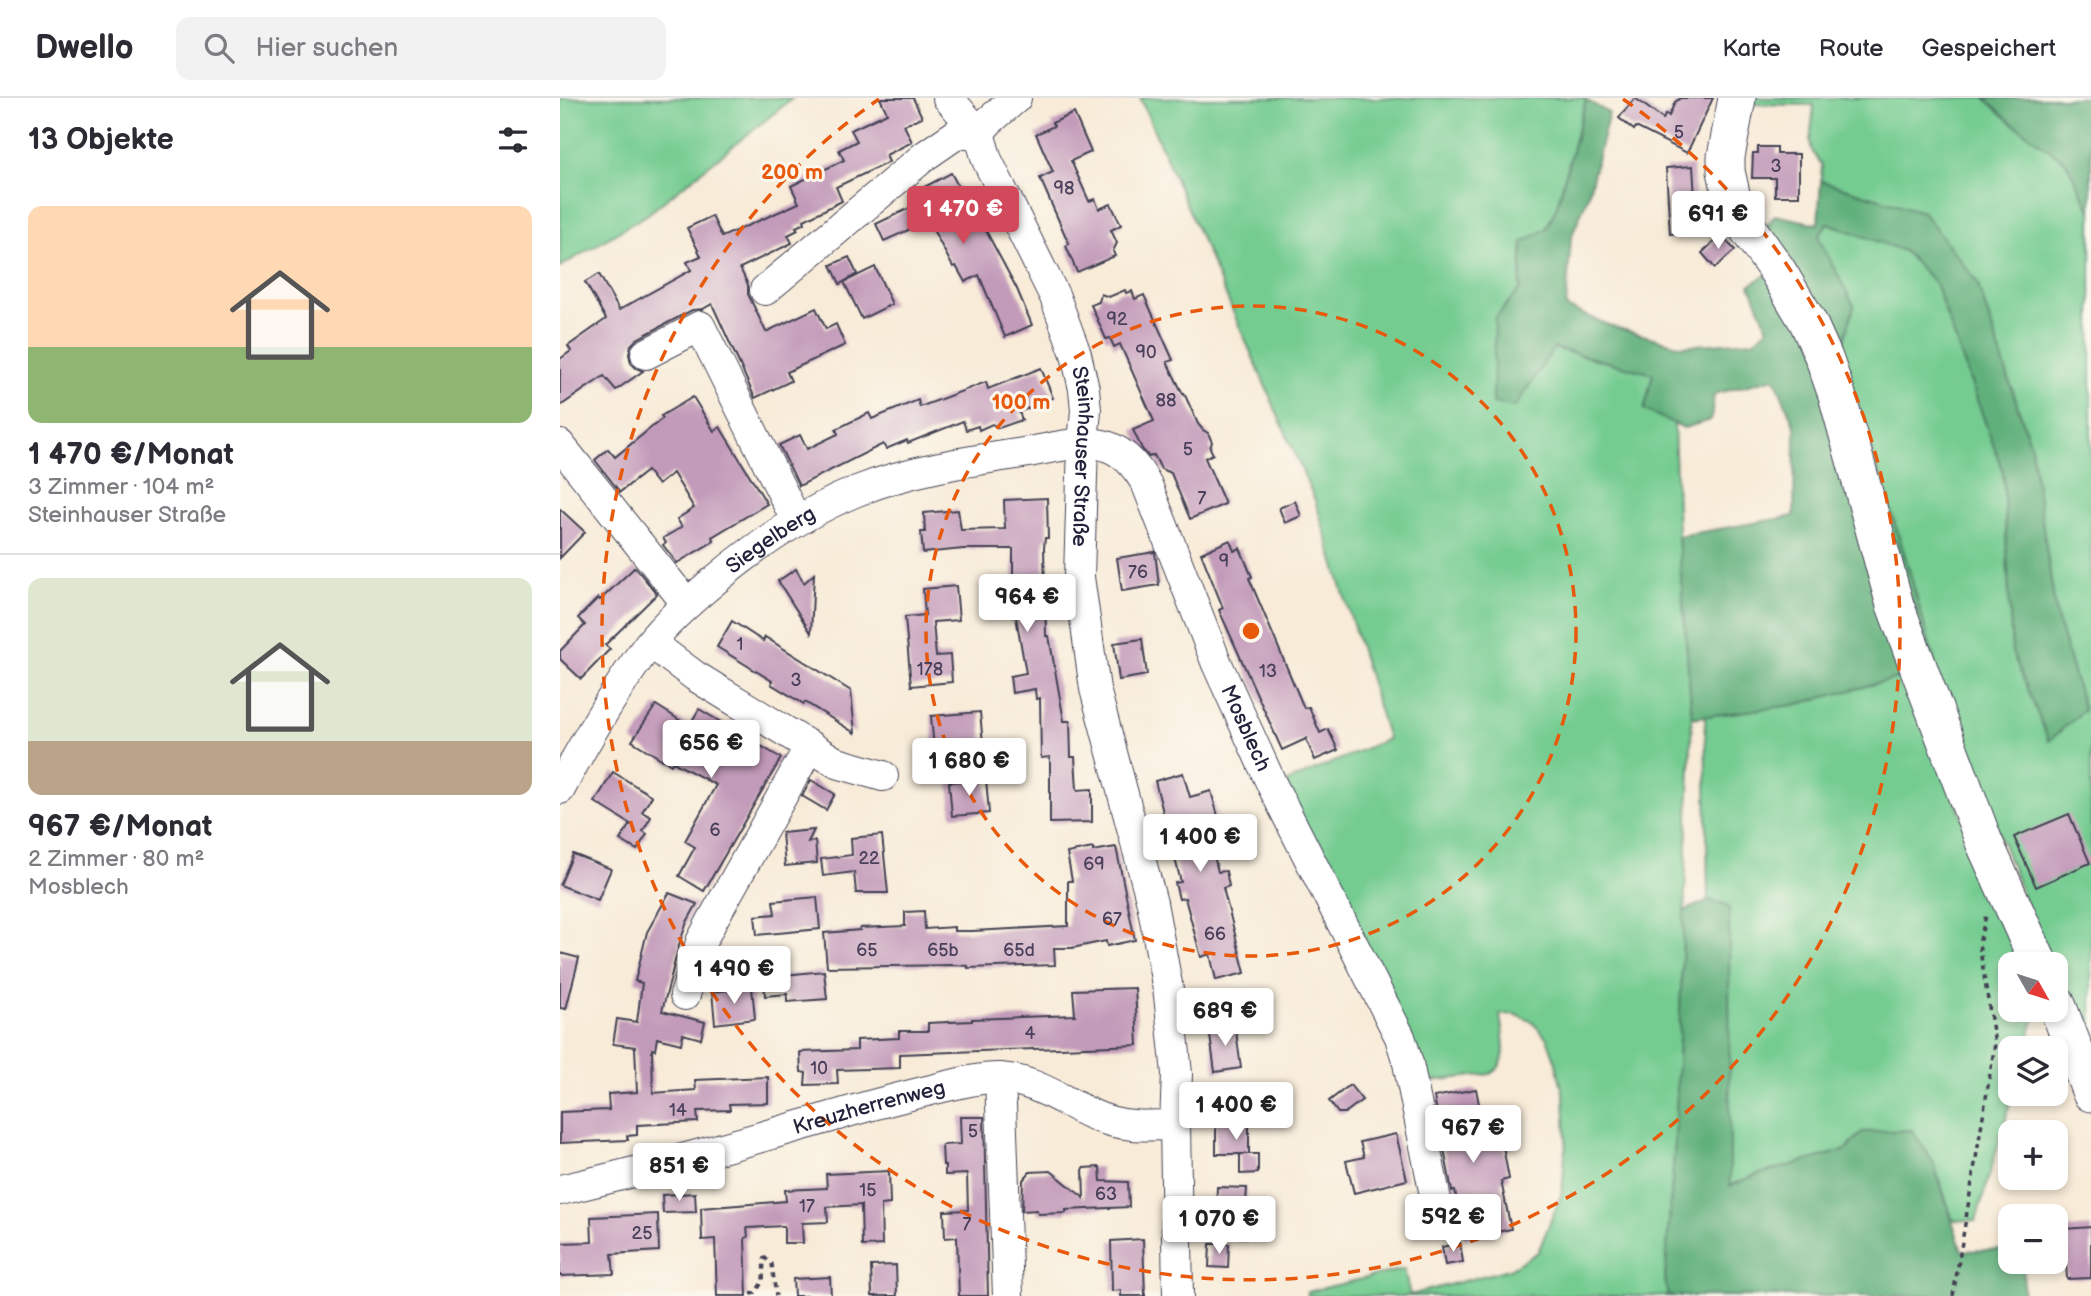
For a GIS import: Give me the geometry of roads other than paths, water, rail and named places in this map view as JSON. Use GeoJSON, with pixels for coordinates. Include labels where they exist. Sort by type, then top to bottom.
{"type":"FeatureCollection","features":[{"type":"Feature","properties":{"kind":"main road"},"geometry":{"type":"LineString","coordinates":[[1737,98],[1726,157],[1729,188],[1740,215],[1777,270],[1808,323],[1824,358],[1837,395],[1895,605],[1996,869],[2034,952]]}},
{"type":"Feature","properties":{"kind":"main road"},"geometry":{"type":"LineString","coordinates":[[2064,1022],[2091,1093]]}},
{"type":"Feature","properties":{"kind":"street","name":"Steinhauser Straße"},"geometry":{"type":"LineString","coordinates":[[947,98],[979,133],[987,160],[1055,298],[1076,354],[1084,389],[1086,410],[1079,577],[1096,689],[1139,851],[1163,957],[1175,1036],[1178,1296]]}},
{"type":"Feature","properties":{"kind":"street"},"geometry":{"type":"LineString","coordinates":[[765,290],[926,155],[958,133],[979,133],[1017,98]]}},
{"type":"Feature","properties":{"kind":"street"},"geometry":{"type":"LineString","coordinates":[[646,354],[700,326],[796,520]]}},
{"type":"Feature","properties":{"kind":"street","name":"Siegelberg"},"geometry":{"type":"LineString","coordinates":[[560,789],[603,711],[651,643],[687,604],[748,553],[796,520],[858,490],[946,465],[1083,443]]}},
{"type":"Feature","properties":{"kind":"street","name":"Mosblech"},"geometry":{"type":"LineString","coordinates":[[1083,443],[1107,444],[1122,453],[1136,466],[1147,485],[1217,664],[1244,725],[1400,1037],[1408,1063],[1436,1200]]}},
{"type":"Feature","properties":{"kind":"street"},"geometry":{"type":"LineString","coordinates":[[560,445],[687,604]]}},
{"type":"Feature","properties":{"kind":"street"},"geometry":{"type":"LineString","coordinates":[[651,643],[695,676],[837,763],[883,776]]}},
{"type":"Feature","properties":{"kind":"street"},"geometry":{"type":"LineString","coordinates":[[685,995],[707,930],[810,746]]}},
{"type":"Feature","properties":{"kind":"street"},"geometry":{"type":"LineString","coordinates":[[1000,1078],[1008,1296]]}},
{"type":"Feature","properties":{"kind":"street","name":"Kreuzherrenweg"},"geometry":{"type":"LineString","coordinates":[[560,1190],[899,1097],[971,1080],[1000,1078],[1028,1083],[1105,1119],[1129,1125],[1175,1124]]}}]}
